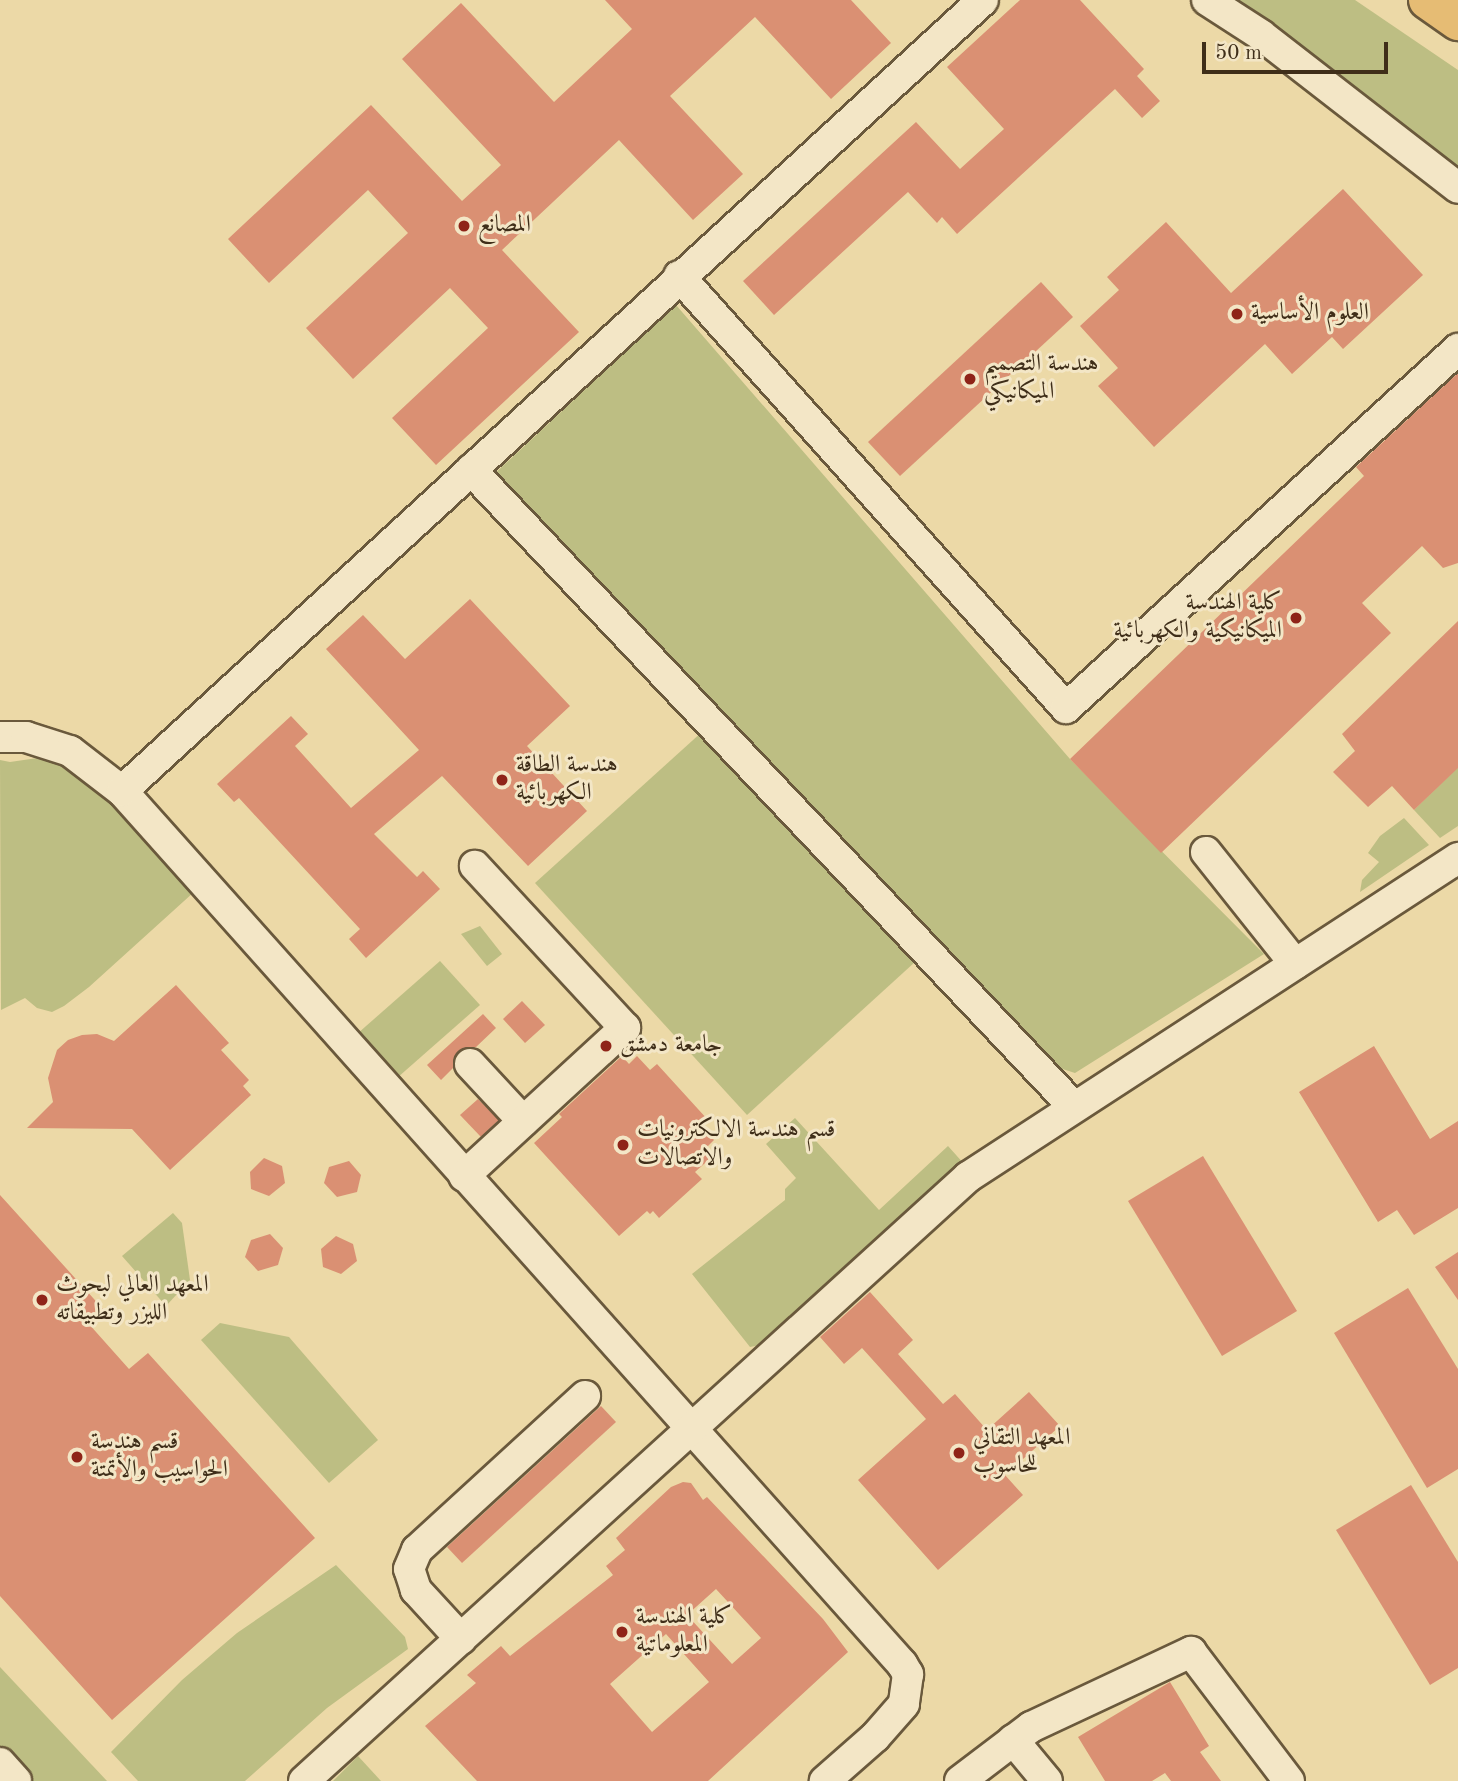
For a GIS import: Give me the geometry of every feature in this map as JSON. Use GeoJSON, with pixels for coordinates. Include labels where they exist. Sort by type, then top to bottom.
{"type":"FeatureCollection","features":[{"type":"Feature","properties":{"kind":"highway"},"geometry":{"type":"LineString","coordinates":[[1428,0],[1458,21]]}},
{"type":"Feature","properties":{"kind":"street"},"geometry":{"type":"LineString","coordinates":[[122,791],[982,0]]}},
{"type":"Feature","properties":{"kind":"street"},"geometry":{"type":"LineString","coordinates":[[1207,0],[1261,35],[1458,188]]}},
{"type":"Feature","properties":{"kind":"street"},"geometry":{"type":"LineString","coordinates":[[679,276],[1066,708],[1458,349]]}},
{"type":"Feature","properties":{"kind":"street"},"geometry":{"type":"LineString","coordinates":[[471,470],[1073,1106]]}},
{"type":"Feature","properties":{"kind":"street"},"geometry":{"type":"LineString","coordinates":[[0,737],[26,737],[70,751],[122,791],[902,1664],[908,1674],[904,1704],[875,1737],[825,1781]]}},
{"type":"Feature","properties":{"kind":"street"},"geometry":{"type":"LineString","coordinates":[[1206,852],[1294,964]]}},
{"type":"Feature","properties":{"kind":"street"},"geometry":{"type":"LineString","coordinates":[[304,1781],[692,1431],[968,1177],[1073,1106],[1458,859]]}},
{"type":"Feature","properties":{"kind":"street"},"geometry":{"type":"LineString","coordinates":[[464,1176],[625,1028],[475,866]]}},
{"type":"Feature","properties":{"kind":"street"},"geometry":{"type":"LineString","coordinates":[[470,1064],[523,1121]]}},
{"type":"Feature","properties":{"kind":"street"},"geometry":{"type":"LineString","coordinates":[[461,1639],[415,1590],[410,1569],[417,1550],[585,1396]]}},
{"type":"Feature","properties":{"kind":"street"},"geometry":{"type":"LineString","coordinates":[[960,1781],[1031,1727],[1191,1652],[1289,1781]]}},
{"type":"Feature","properties":{"kind":"street"},"geometry":{"type":"LineString","coordinates":[[1013,1740],[1047,1781]]}},
{"type":"Feature","properties":{"kind":"street"},"geometry":{"type":"LineString","coordinates":[[0,1763],[16,1781]]}},
{"type":"Feature","properties":{"kind":"green space"},"geometry":{"type":"Polygon","coordinates":[[[1217,0],[1355,0],[1458,70],[1458,170],[1217,0]]]}},
{"type":"Feature","properties":{"kind":"green space"},"geometry":{"type":"Polygon","coordinates":[[[676,305],[1070,759],[1264,954],[1075,1073],[1050,1065],[491,477],[676,305]]]}},
{"type":"Feature","properties":{"kind":"green space"},"geometry":{"type":"Polygon","coordinates":[[[703,731],[915,962],[747,1115],[535,883],[703,731]]]}},
{"type":"Feature","properties":{"kind":"green space"},"geometry":{"type":"Polygon","coordinates":[[[65,754],[194,892],[89,987],[64,1006],[52,1012],[37,1008],[25,998],[1,1010],[0,760],[10,762],[65,754]]]}},
{"type":"Feature","properties":{"kind":"green space"},"geometry":{"type":"Polygon","coordinates":[[[1458,767],[1458,826],[1440,838],[1414,810],[1458,767]]]}},
{"type":"Feature","properties":{"kind":"green space"},"geometry":{"type":"Polygon","coordinates":[[[1404,818],[1429,845],[1360,892],[1362,880],[1379,862],[1368,853],[1380,836],[1404,818]]]}},
{"type":"Feature","properties":{"kind":"green space"},"geometry":{"type":"Polygon","coordinates":[[[480,926],[502,954],[487,966],[461,934],[480,926]]]}},
{"type":"Feature","properties":{"kind":"green space"},"geometry":{"type":"Polygon","coordinates":[[[440,961],[480,1005],[397,1078],[357,1034],[440,961]]]}},
{"type":"Feature","properties":{"kind":"green space"},"geometry":{"type":"Polygon","coordinates":[[[795,1118],[879,1210],[948,1146],[965,1165],[770,1343],[750,1347],[692,1274],[785,1200],[785,1189],[796,1178],[766,1144],[795,1118]]]}},
{"type":"Feature","properties":{"kind":"green space"},"geometry":{"type":"Polygon","coordinates":[[[173,1213],[182,1223],[190,1280],[166,1306],[122,1256],[173,1213]]]}},
{"type":"Feature","properties":{"kind":"green space"},"geometry":{"type":"Polygon","coordinates":[[[220,1323],[289,1337],[378,1440],[329,1483],[201,1340],[220,1323]]]}},
{"type":"Feature","properties":{"kind":"green space"},"geometry":{"type":"Polygon","coordinates":[[[336,1565],[405,1637],[408,1649],[327,1708],[245,1781],[138,1781],[111,1752],[182,1680],[237,1633],[336,1565]]]}},
{"type":"Feature","properties":{"kind":"green space"},"geometry":{"type":"Polygon","coordinates":[[[0,1667],[107,1781],[32,1781],[0,1747],[0,1667]]]}},
{"type":"Feature","properties":{"kind":"green space"},"geometry":{"type":"Polygon","coordinates":[[[358,1756],[381,1781],[333,1781],[358,1756]]]}},
{"type":"Feature","properties":{"kind":"building","name":"المصانع"},"geometry":{"type":"Polygon","coordinates":[[[605,0],[851,0],[891,43],[831,99],[755,17],[670,96],[743,174],[693,220],[619,140],[502,250],[579,332],[436,465],[392,418],[488,328],[450,288],[353,379],[306,328],[408,233],[368,190],[269,283],[228,239],[371,105],[462,201],[501,165],[402,59],[461,3],[554,102],[632,29],[605,0]]]}},
{"type":"Feature","properties":{"kind":"building"},"geometry":{"type":"Polygon","coordinates":[[[1020,0],[1080,0],[1144,69],[1137,76],[1160,101],[1142,118],[1115,89],[957,234],[942,217],[937,223],[908,192],[774,315],[743,281],[916,122],[960,169],[1004,129],[947,67],[1020,0]]]}},
{"type":"Feature","properties":{"kind":"building","name":"العلوم الأساسية"},"geometry":{"type":"Polygon","coordinates":[[[1343,189],[1423,275],[1343,349],[1332,337],[1292,374],[1265,344],[1154,447],[1098,386],[1118,368],[1080,326],[1119,290],[1107,277],[1166,222],[1231,293],[1343,189]]]}},
{"type":"Feature","properties":{"kind":"building","name":"هندسة التصميم الميكانيكي"},"geometry":{"type":"Polygon","coordinates":[[[1041,282],[1073,317],[900,476],[868,442],[1041,282]]]}},
{"type":"Feature","properties":{"kind":"building","name":"كلية الهندسة الميكانيكية والكهربائية"},"geometry":{"type":"Polygon","coordinates":[[[1458,373],[1458,563],[1443,568],[1422,546],[1362,603],[1391,633],[1161,853],[1070,759],[1364,476],[1356,467],[1458,373]]]}},
{"type":"Feature","properties":{"kind":"building","name":"هندسة الطاقة الكهربائية"},"geometry":{"type":"Polygon","coordinates":[[[470,599],[570,706],[527,746],[587,811],[528,866],[442,776],[374,834],[417,877],[423,871],[440,889],[366,958],[349,939],[360,929],[239,798],[234,802],[217,784],[291,716],[308,734],[295,746],[351,808],[419,750],[326,649],[363,615],[405,659],[470,599]]]}},
{"type":"Feature","properties":{"kind":"building"},"geometry":{"type":"Polygon","coordinates":[[[1458,621],[1458,768],[1414,810],[1392,786],[1368,807],[1333,772],[1355,751],[1342,734],[1458,621]]]}},
{"type":"Feature","properties":{"kind":"building"},"geometry":{"type":"Polygon","coordinates":[[[176,985],[229,1043],[221,1050],[249,1080],[243,1086],[251,1095],[170,1170],[132,1129],[27,1128],[53,1102],[48,1078],[57,1050],[68,1040],[82,1035],[97,1034],[114,1041],[176,985]]]}},
{"type":"Feature","properties":{"kind":"building"},"geometry":{"type":"Polygon","coordinates":[[[522,1001],[545,1025],[525,1043],[503,1019],[522,1001]]]}},
{"type":"Feature","properties":{"kind":"building"},"geometry":{"type":"Polygon","coordinates":[[[483,1014],[496,1028],[476,1047],[459,1051],[454,1058],[453,1068],[441,1080],[427,1065],[483,1014]]]}},
{"type":"Feature","properties":{"kind":"building"},"geometry":{"type":"Polygon","coordinates":[[[1374,1046],[1430,1139],[1458,1121],[1458,1208],[1414,1235],[1397,1210],[1378,1222],[1299,1092],[1374,1046]]]}},
{"type":"Feature","properties":{"kind":"building","name":"قسم هندسة الالكترونيات والاتصالات"},"geometry":{"type":"Polygon","coordinates":[[[622,1056],[629,1064],[637,1056],[650,1070],[657,1064],[708,1120],[701,1126],[714,1140],[706,1148],[713,1156],[695,1172],[702,1179],[659,1218],[653,1211],[650,1214],[647,1211],[619,1236],[534,1143],[562,1117],[559,1114],[622,1056]]]}},
{"type":"Feature","properties":{"kind":"building"},"geometry":{"type":"Polygon","coordinates":[[[478,1099],[499,1120],[481,1137],[460,1115],[478,1099]]]}},
{"type":"Feature","properties":{"kind":"building"},"geometry":{"type":"Polygon","coordinates":[[[1203,1156],[1297,1311],[1222,1356],[1128,1201],[1203,1156]]]}},
{"type":"Feature","properties":{"kind":"building"},"geometry":{"type":"Polygon","coordinates":[[[264,1158],[282,1166],[285,1183],[269,1196],[251,1189],[250,1172],[264,1158]]]}},
{"type":"Feature","properties":{"kind":"building"},"geometry":{"type":"Polygon","coordinates":[[[349,1161],[361,1175],[357,1192],[337,1197],[324,1183],[329,1167],[349,1161]]]}},
{"type":"Feature","properties":{"kind":"building","name":"قسم هندسة الحواسيب والأتمتة"},"geometry":{"type":"Polygon","coordinates":[[[0,1195],[103,1309],[88,1323],[129,1369],[148,1353],[315,1538],[112,1720],[0,1596],[0,1195]]]}},
{"type":"Feature","properties":{"kind":"building"},"geometry":{"type":"Polygon","coordinates":[[[270,1234],[283,1248],[278,1265],[258,1271],[245,1257],[251,1240],[270,1234]]]}},
{"type":"Feature","properties":{"kind":"building"},"geometry":{"type":"Polygon","coordinates":[[[336,1236],[353,1244],[357,1261],[341,1274],[323,1267],[321,1249],[336,1236]]]}},
{"type":"Feature","properties":{"kind":"building"},"geometry":{"type":"Polygon","coordinates":[[[1458,1252],[1458,1300],[1435,1267],[1458,1252]]]}},
{"type":"Feature","properties":{"kind":"building"},"geometry":{"type":"Polygon","coordinates":[[[1408,1288],[1458,1369],[1458,1469],[1427,1488],[1334,1333],[1408,1288]]]}},
{"type":"Feature","properties":{"kind":"building","name":"المعهد التقاني للحاسوب"},"geometry":{"type":"Polygon","coordinates":[[[870,1292],[913,1340],[898,1354],[943,1404],[955,1394],[987,1430],[1029,1392],[1060,1426],[1005,1475],[1023,1495],[938,1570],[858,1480],[926,1419],[862,1348],[844,1364],[820,1337],[870,1292]]]}},
{"type":"Feature","properties":{"kind":"building"},"geometry":{"type":"Polygon","coordinates":[[[601,1406],[616,1422],[462,1563],[447,1547],[601,1406]]]}},
{"type":"Feature","properties":{"kind":"building","name":"كلية الهندسة المعلوماتية"},"geometry":{"type":"Polygon","coordinates":[[[683,1482],[691,1483],[703,1500],[707,1497],[823,1619],[848,1652],[708,1781],[477,1781],[425,1726],[476,1683],[467,1675],[501,1646],[510,1656],[613,1575],[606,1566],[625,1550],[616,1538],[671,1487],[683,1482]],[[716,1589],[687,1615],[732,1664],[761,1638],[716,1589]],[[666,1634],[610,1684],[652,1732],[709,1682],[666,1634]]]}},
{"type":"Feature","properties":{"kind":"building"},"geometry":{"type":"Polygon","coordinates":[[[1411,1485],[1458,1562],[1458,1668],[1430,1685],[1336,1530],[1411,1485]]]}},
{"type":"Feature","properties":{"kind":"building"},"geometry":{"type":"Polygon","coordinates":[[[1170,1682],[1209,1746],[1200,1752],[1221,1781],[1171,1781],[1165,1773],[1152,1781],[1105,1781],[1078,1737],[1170,1682]]]}},
{"type":"Feature","properties":{"kind":"place","name":"المصانع"},"geometry":{"type":"Point","coordinates":[464,226]}},
{"type":"Feature","properties":{"kind":"place","name":"العلوم الأساسية"},"geometry":{"type":"Point","coordinates":[1237,314]}},
{"type":"Feature","properties":{"kind":"place","name":"هندسة التصميم الميكانيكي"},"geometry":{"type":"Point","coordinates":[970,379]}},
{"type":"Feature","properties":{"kind":"place","name":"كلية الهندسة الميكانيكية والكهربائية"},"geometry":{"type":"Point","coordinates":[1296,618]}},
{"type":"Feature","properties":{"kind":"place","name":"هندسة الطاقة الكهربائية"},"geometry":{"type":"Point","coordinates":[502,780]}},
{"type":"Feature","properties":{"kind":"place","name":"جامعة دمشق"},"geometry":{"type":"Point","coordinates":[606,1046]}},
{"type":"Feature","properties":{"kind":"place","name":"قسم هندسة الالكترونيات والاتصالات"},"geometry":{"type":"Point","coordinates":[623,1145]}},
{"type":"Feature","properties":{"kind":"place","name":"المعهد العالي لبحوث الليزر وتطبيقاته"},"geometry":{"type":"Point","coordinates":[42,1300]}},
{"type":"Feature","properties":{"kind":"place","name":"المعهد التقاني للحاسوب"},"geometry":{"type":"Point","coordinates":[959,1453]}},
{"type":"Feature","properties":{"kind":"place","name":"قسم هندسة الحواسيب والأتمتة"},"geometry":{"type":"Point","coordinates":[77,1457]}},
{"type":"Feature","properties":{"kind":"place","name":"كلية الهندسة المعلوماتية"},"geometry":{"type":"Point","coordinates":[622,1632]}}]}
